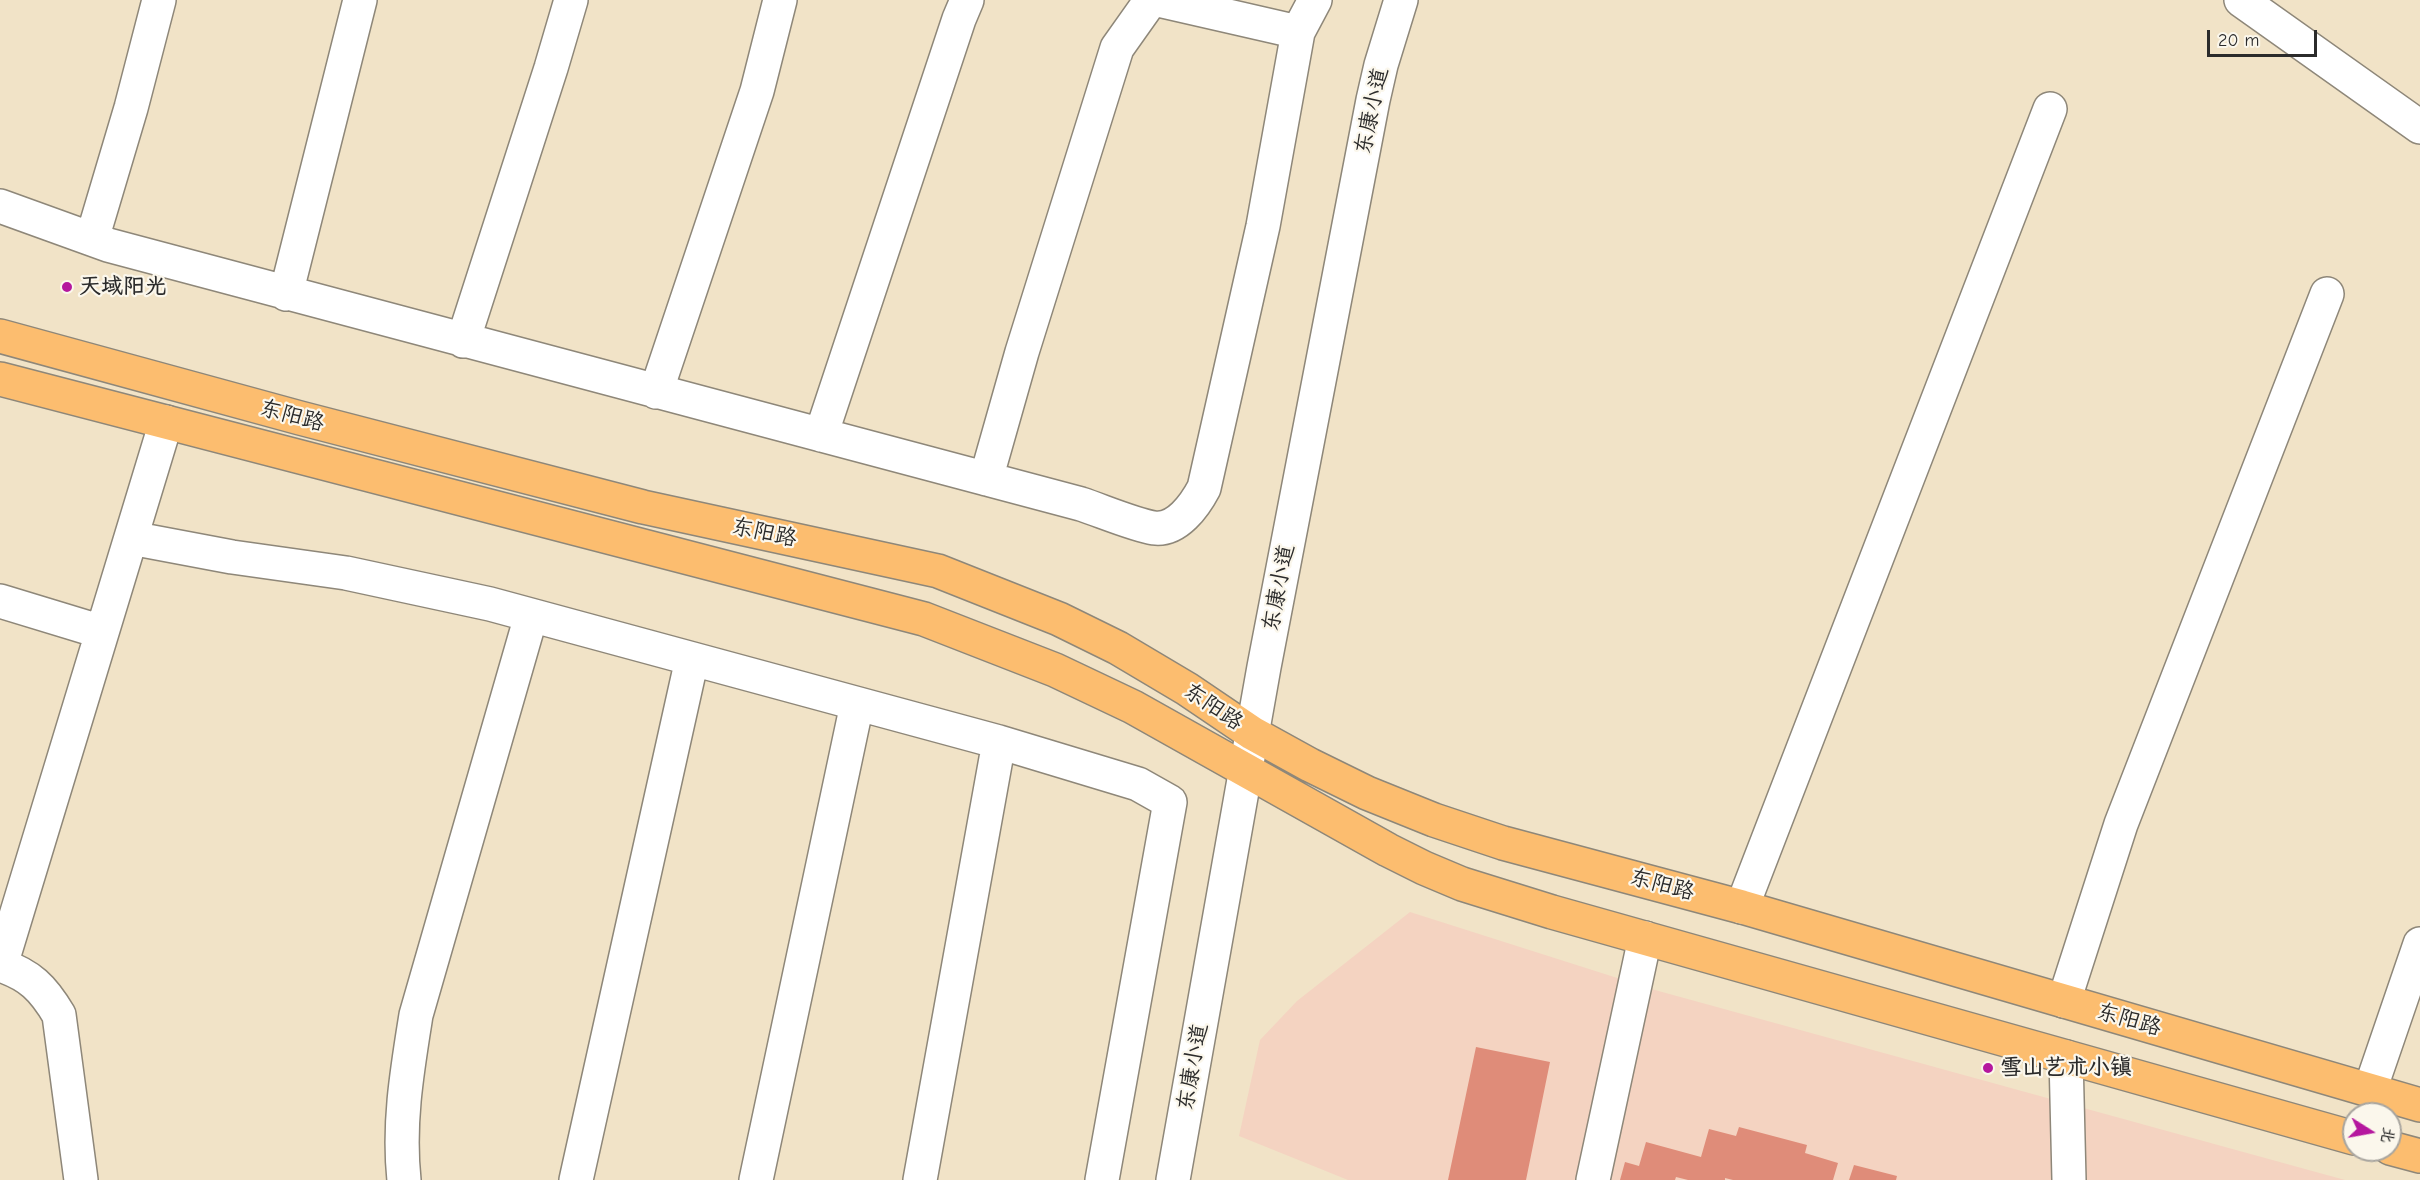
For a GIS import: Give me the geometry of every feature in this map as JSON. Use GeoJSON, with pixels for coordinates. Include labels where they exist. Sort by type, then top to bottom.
{"type":"FeatureCollection","features":[{"type":"Feature","properties":{"kind":"main road","name":"东阳路"},"geometry":{"type":"LineString","coordinates":[[0,336],[300,418],[643,507],[938,571],[1049,614],[1118,648],[1187,689],[1252,733],[1310,765],[1367,793],[1434,820],[1503,843],[1742,907],[2420,1105]]}},
{"type":"Feature","properties":{"kind":"main road","name":"东阳路"},"geometry":{"type":"LineString","coordinates":[[0,378],[924,619],[1055,670],[1132,707],[1388,850],[1424,868],[1506,899],[2342,1135]]}},
{"type":"Feature","properties":{"kind":"main road"},"geometry":{"type":"LineString","coordinates":[[2402,1151],[2420,1156]]}},
{"type":"Feature","properties":{"kind":"street"},"geometry":{"type":"LineString","coordinates":[[92,239],[132,108],[159,0]]}},
{"type":"Feature","properties":{"kind":"street"},"geometry":{"type":"LineString","coordinates":[[286,294],[360,0]]}},
{"type":"Feature","properties":{"kind":"street"},"geometry":{"type":"LineString","coordinates":[[463,341],[571,0]]}},
{"type":"Feature","properties":{"kind":"street"},"geometry":{"type":"LineString","coordinates":[[656,392],[758,91],[780,0]]}},
{"type":"Feature","properties":{"kind":"street"},"geometry":{"type":"LineString","coordinates":[[821,435],[967,0]]}},
{"type":"Feature","properties":{"kind":"street"},"geometry":{"type":"LineString","coordinates":[[986,479],[1022,352],[1118,48],[1151,0]]}},
{"type":"Feature","properties":{"kind":"street"},"geometry":{"type":"LineString","coordinates":[[1158,0],[1298,32]]}},
{"type":"Feature","properties":{"kind":"street"},"geometry":{"type":"LineString","coordinates":[[0,206],[92,239],[286,294],[1082,504],[1156,529],[1178,520],[1196,504],[1204,488],[1263,226],[1298,32],[1316,0]]}},
{"type":"Feature","properties":{"kind":"street","name":"东康小道"},"geometry":{"type":"LineString","coordinates":[[1173,1180],[1252,733],[1373,100],[1401,0]]}},
{"type":"Feature","properties":{"kind":"street"},"geometry":{"type":"LineString","coordinates":[[2241,0],[2420,127]]}},
{"type":"Feature","properties":{"kind":"street"},"geometry":{"type":"LineString","coordinates":[[1742,907],[2049,109]]}},
{"type":"Feature","properties":{"kind":"street"},"geometry":{"type":"LineString","coordinates":[[2064,1001],[2121,824],[2327,294]]}},
{"type":"Feature","properties":{"kind":"street"},"geometry":{"type":"LineString","coordinates":[[81,1180],[59,1015],[49,997],[35,982],[19,971],[0,965],[166,422]]}},
{"type":"Feature","properties":{"kind":"street"},"geometry":{"type":"LineString","coordinates":[[131,538],[232,557],[377,579],[531,615],[999,742],[1138,784],[1170,802],[1102,1180]]}},
{"type":"Feature","properties":{"kind":"street"},"geometry":{"type":"LineString","coordinates":[[0,601],[102,632]]}},
{"type":"Feature","properties":{"kind":"street"},"geometry":{"type":"LineString","coordinates":[[404,1180],[402,1118],[416,1015],[531,615]]}},
{"type":"Feature","properties":{"kind":"street"},"geometry":{"type":"LineString","coordinates":[[576,1180],[692,659]]}},
{"type":"Feature","properties":{"kind":"street"},"geometry":{"type":"LineString","coordinates":[[756,1180],[857,704]]}},
{"type":"Feature","properties":{"kind":"street"},"geometry":{"type":"LineString","coordinates":[[920,1180],[999,742]]}},
{"type":"Feature","properties":{"kind":"street"},"geometry":{"type":"LineString","coordinates":[[1593,1180],[1645,938]]}},
{"type":"Feature","properties":{"kind":"street"},"geometry":{"type":"LineString","coordinates":[[2370,1090],[2420,944]]}},
{"type":"Feature","properties":{"kind":"street"},"geometry":{"type":"LineString","coordinates":[[2066,1057],[2069,1180]]}},
{"type":"Feature","properties":{"kind":"shaded area","name":"雪山艺术小镇"},"geometry":{"type":"Polygon","coordinates":[[[1410,912],[1655,990],[2345,1180],[1348,1180],[1239,1136],[1260,1040],[1297,1001],[1410,912]]]}},
{"type":"Feature","properties":{"kind":"building"},"geometry":{"type":"Polygon","coordinates":[[[1476,1047],[1550,1062],[1526,1180],[1448,1180],[1476,1047]]]}},
{"type":"Feature","properties":{"kind":"building"},"geometry":{"type":"Polygon","coordinates":[[[1739,1127],[1807,1145],[1805,1153],[1838,1163],[1833,1180],[1733,1180],[1725,1178],[1725,1180],[1688,1180],[1676,1177],[1675,1180],[1620,1180],[1625,1162],[1639,1166],[1646,1142],[1701,1157],[1709,1129],[1736,1136],[1739,1127]]]}},
{"type":"Feature","properties":{"kind":"building"},"geometry":{"type":"Polygon","coordinates":[[[1854,1165],[1897,1176],[1896,1180],[1849,1180],[1854,1165]]]}},
{"type":"Feature","properties":{"kind":"place","name":"天域阳光"},"geometry":{"type":"Point","coordinates":[67,287]}},
{"type":"Feature","properties":{"kind":"place","name":"雪山艺术小镇"},"geometry":{"type":"Point","coordinates":[1988,1068]}}]}
